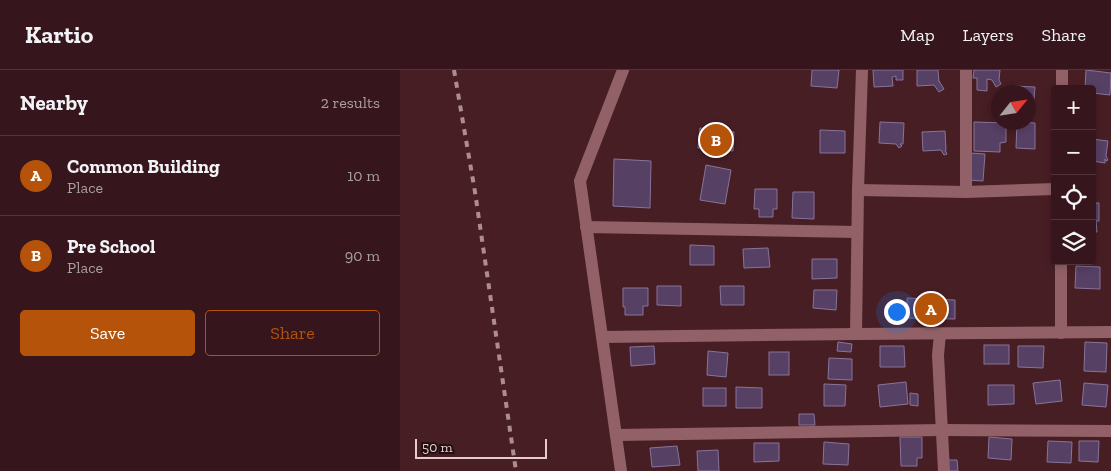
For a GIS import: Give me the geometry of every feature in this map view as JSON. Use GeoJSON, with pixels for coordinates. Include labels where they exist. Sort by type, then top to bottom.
{"type":"FeatureCollection","features":[{"type":"Feature","properties":{"kind":"street"},"geometry":{"type":"LineString","coordinates":[[621,471],[580,181],[623,70]]}},
{"type":"Feature","properties":{"kind":"street"},"geometry":{"type":"LineString","coordinates":[[856,334],[862,70]]}},
{"type":"Feature","properties":{"kind":"street"},"geometry":{"type":"LineString","coordinates":[[966,70],[966,192]]}},
{"type":"Feature","properties":{"kind":"street"},"geometry":{"type":"LineString","coordinates":[[1062,70],[1062,85]]}},
{"type":"Feature","properties":{"kind":"street"},"geometry":{"type":"LineString","coordinates":[[858,190],[966,192],[1051,189]]}},
{"type":"Feature","properties":{"kind":"street"},"geometry":{"type":"LineString","coordinates":[[586,227],[857,232]]}},
{"type":"Feature","properties":{"kind":"street"},"geometry":{"type":"LineString","coordinates":[[1061,265],[1061,333]]}},
{"type":"Feature","properties":{"kind":"street"},"geometry":{"type":"LineString","coordinates":[[602,337],[1111,332]]}},
{"type":"Feature","properties":{"kind":"street"},"geometry":{"type":"LineString","coordinates":[[940,334],[938,355],[944,471]]}},
{"type":"Feature","properties":{"kind":"street"},"geometry":{"type":"LineString","coordinates":[[616,436],[942,430],[1111,431]]}},
{"type":"Feature","properties":{"kind":"building"},"geometry":{"type":"Polygon","coordinates":[[[812,70],[839,70],[837,88],[811,86],[812,70]]]}},
{"type":"Feature","properties":{"kind":"building"},"geometry":{"type":"Polygon","coordinates":[[[873,70],[903,70],[903,80],[896,80],[896,76],[892,77],[893,86],[874,87],[873,70]]]}},
{"type":"Feature","properties":{"kind":"building"},"geometry":{"type":"Polygon","coordinates":[[[917,70],[938,70],[939,82],[944,89],[939,92],[934,85],[917,86],[917,70]]]}},
{"type":"Feature","properties":{"kind":"building"},"geometry":{"type":"Polygon","coordinates":[[[974,70],[1000,70],[999,80],[1001,84],[995,85],[992,80],[987,79],[987,91],[977,90],[977,78],[973,78],[974,70]]]}},
{"type":"Feature","properties":{"kind":"building"},"geometry":{"type":"Polygon","coordinates":[[[1086,70],[1111,73],[1110,95],[1096,93],[1096,85],[1085,85],[1086,70]]]}},
{"type":"Feature","properties":{"kind":"building"},"geometry":{"type":"Polygon","coordinates":[[[880,122],[904,123],[903,144],[900,144],[902,146],[899,148],[896,144],[879,143],[880,122]]]}},
{"type":"Feature","properties":{"kind":"building"},"geometry":{"type":"Polygon","coordinates":[[[974,122],[991,123],[991,130],[1006,130],[1006,142],[1000,143],[1000,152],[974,151],[974,122]]]}},
{"type":"Feature","properties":{"kind":"building"},"geometry":{"type":"Polygon","coordinates":[[[700,128],[734,132],[733,151],[698,148],[700,128]]]}},
{"type":"Feature","properties":{"kind":"building"},"geometry":{"type":"Polygon","coordinates":[[[820,130],[845,131],[845,153],[820,153],[820,130]]]}},
{"type":"Feature","properties":{"kind":"building"},"geometry":{"type":"Polygon","coordinates":[[[1017,130],[1035,130],[1035,149],[1016,148],[1017,130]]]}},
{"type":"Feature","properties":{"kind":"building"},"geometry":{"type":"Polygon","coordinates":[[[945,131],[945,150],[947,154],[944,155],[941,150],[923,151],[922,132],[945,131]]]}},
{"type":"Feature","properties":{"kind":"building"},"geometry":{"type":"Polygon","coordinates":[[[1096,140],[1108,141],[1106,156],[1108,160],[1106,161],[1105,159],[1105,163],[1096,162],[1096,140]]]}},
{"type":"Feature","properties":{"kind":"building"},"geometry":{"type":"Polygon","coordinates":[[[970,153],[985,154],[983,181],[968,180],[970,153]]]}},
{"type":"Feature","properties":{"kind":"building"},"geometry":{"type":"Polygon","coordinates":[[[614,159],[651,161],[650,208],[613,206],[614,159]]]}},
{"type":"Feature","properties":{"kind":"building"},"geometry":{"type":"Polygon","coordinates":[[[706,165],[731,170],[725,204],[700,200],[706,165]]]}},
{"type":"Feature","properties":{"kind":"building"},"geometry":{"type":"Polygon","coordinates":[[[755,189],[777,189],[777,209],[773,209],[773,217],[759,217],[759,209],[754,209],[755,189]]]}},
{"type":"Feature","properties":{"kind":"building"},"geometry":{"type":"Polygon","coordinates":[[[793,192],[814,192],[814,219],[792,218],[793,192]]]}},
{"type":"Feature","properties":{"kind":"building"},"geometry":{"type":"Polygon","coordinates":[[[1096,203],[1099,203],[1099,221],[1096,221],[1096,203]]]}},
{"type":"Feature","properties":{"kind":"building"},"geometry":{"type":"Polygon","coordinates":[[[690,245],[714,246],[714,265],[690,265],[690,245]]]}},
{"type":"Feature","properties":{"kind":"building"},"geometry":{"type":"Polygon","coordinates":[[[768,248],[770,267],[744,268],[743,249],[768,248]]]}},
{"type":"Feature","properties":{"kind":"building"},"geometry":{"type":"Polygon","coordinates":[[[812,259],[837,259],[837,278],[812,279],[812,259]]]}},
{"type":"Feature","properties":{"kind":"building"},"geometry":{"type":"Polygon","coordinates":[[[1076,266],[1100,267],[1100,289],[1075,288],[1076,266]]]}},
{"type":"Feature","properties":{"kind":"building"},"geometry":{"type":"Polygon","coordinates":[[[657,286],[681,286],[681,306],[657,305],[657,286]]]}},
{"type":"Feature","properties":{"kind":"building"},"geometry":{"type":"Polygon","coordinates":[[[720,286],[744,286],[744,305],[721,305],[720,286]]]}},
{"type":"Feature","properties":{"kind":"building"},"geometry":{"type":"Polygon","coordinates":[[[623,288],[648,288],[648,306],[643,306],[643,315],[625,315],[623,288]]]}},
{"type":"Feature","properties":{"kind":"building"},"geometry":{"type":"Polygon","coordinates":[[[814,290],[837,290],[836,310],[813,308],[814,290]]]}},
{"type":"Feature","properties":{"kind":"building"},"geometry":{"type":"Polygon","coordinates":[[[907,298],[955,300],[955,319],[907,318],[907,298]]]}},
{"type":"Feature","properties":{"kind":"building"},"geometry":{"type":"Polygon","coordinates":[[[838,342],[852,344],[851,352],[837,351],[838,342]]]}},
{"type":"Feature","properties":{"kind":"building"},"geometry":{"type":"Polygon","coordinates":[[[1085,342],[1107,343],[1106,372],[1084,371],[1085,342]]]}},
{"type":"Feature","properties":{"kind":"building"},"geometry":{"type":"Polygon","coordinates":[[[984,345],[1009,345],[1009,364],[984,364],[984,345]]]}},
{"type":"Feature","properties":{"kind":"building"},"geometry":{"type":"Polygon","coordinates":[[[654,346],[655,364],[631,366],[630,347],[654,346]]]}},
{"type":"Feature","properties":{"kind":"building"},"geometry":{"type":"Polygon","coordinates":[[[880,346],[904,346],[905,367],[880,367],[880,346]]]}},
{"type":"Feature","properties":{"kind":"building"},"geometry":{"type":"Polygon","coordinates":[[[1018,346],[1044,346],[1043,368],[1018,367],[1018,346]]]}},
{"type":"Feature","properties":{"kind":"building"},"geometry":{"type":"Polygon","coordinates":[[[708,351],[728,353],[726,377],[707,375],[708,351]]]}},
{"type":"Feature","properties":{"kind":"building"},"geometry":{"type":"Polygon","coordinates":[[[769,352],[789,352],[789,375],[769,375],[769,352]]]}},
{"type":"Feature","properties":{"kind":"building"},"geometry":{"type":"Polygon","coordinates":[[[829,358],[852,359],[852,380],[828,379],[829,358]]]}},
{"type":"Feature","properties":{"kind":"building"},"geometry":{"type":"Polygon","coordinates":[[[1060,380],[1062,401],[1036,404],[1033,383],[1060,380]]]}},
{"type":"Feature","properties":{"kind":"building"},"geometry":{"type":"Polygon","coordinates":[[[906,382],[908,404],[880,407],[878,385],[906,382]]]}},
{"type":"Feature","properties":{"kind":"building"},"geometry":{"type":"Polygon","coordinates":[[[1084,383],[1108,385],[1106,407],[1082,405],[1084,383]]]}},
{"type":"Feature","properties":{"kind":"building"},"geometry":{"type":"Polygon","coordinates":[[[824,384],[846,385],[845,406],[824,406],[824,384]]]}},
{"type":"Feature","properties":{"kind":"building"},"geometry":{"type":"Polygon","coordinates":[[[988,385],[1014,385],[1014,404],[988,405],[988,385]]]}},
{"type":"Feature","properties":{"kind":"building"},"geometry":{"type":"Polygon","coordinates":[[[736,387],[762,388],[762,408],[736,408],[736,387]]]}},
{"type":"Feature","properties":{"kind":"building"},"geometry":{"type":"Polygon","coordinates":[[[703,388],[726,388],[726,406],[703,406],[703,388]]]}},
{"type":"Feature","properties":{"kind":"building"},"geometry":{"type":"Polygon","coordinates":[[[910,393],[918,394],[918,406],[910,405],[910,393]]]}},
{"type":"Feature","properties":{"kind":"building"},"geometry":{"type":"Polygon","coordinates":[[[799,414],[814,414],[815,425],[799,425],[799,414]]]}},
{"type":"Feature","properties":{"kind":"building"},"geometry":{"type":"Polygon","coordinates":[[[900,437],[922,437],[922,458],[917,458],[917,466],[901,466],[900,437]]]}},
{"type":"Feature","properties":{"kind":"building"},"geometry":{"type":"Polygon","coordinates":[[[989,437],[1012,439],[1011,460],[988,458],[989,437]]]}},
{"type":"Feature","properties":{"kind":"building"},"geometry":{"type":"Polygon","coordinates":[[[1048,441],[1072,442],[1071,463],[1047,462],[1048,441]]]}},
{"type":"Feature","properties":{"kind":"building"},"geometry":{"type":"Polygon","coordinates":[[[1079,441],[1099,441],[1098,462],[1079,461],[1079,441]]]}},
{"type":"Feature","properties":{"kind":"building"},"geometry":{"type":"Polygon","coordinates":[[[824,442],[849,444],[848,465],[823,464],[824,442]]]}},
{"type":"Feature","properties":{"kind":"building"},"geometry":{"type":"Polygon","coordinates":[[[754,443],[779,443],[779,461],[754,462],[754,443]]]}},
{"type":"Feature","properties":{"kind":"building"},"geometry":{"type":"Polygon","coordinates":[[[677,446],[680,465],[652,467],[650,448],[677,446]]]}},
{"type":"Feature","properties":{"kind":"building"},"geometry":{"type":"Polygon","coordinates":[[[718,450],[719,471],[698,471],[697,451],[718,450]]]}},
{"type":"Feature","properties":{"kind":"building"},"geometry":{"type":"Polygon","coordinates":[[[948,460],[957,460],[958,471],[948,471],[948,460]]]}},
{"type":"Feature","properties":{"kind":"railway"},"geometry":{"type":"LineString","coordinates":[[454,70],[475,192],[516,471]]}},
{"type":"Feature","properties":{"kind":"place","name":"Pre School"},"geometry":{"type":"Point","coordinates":[716,140]}},
{"type":"Feature","properties":{"kind":"place","name":"Common Building"},"geometry":{"type":"Point","coordinates":[931,309]}}]}
